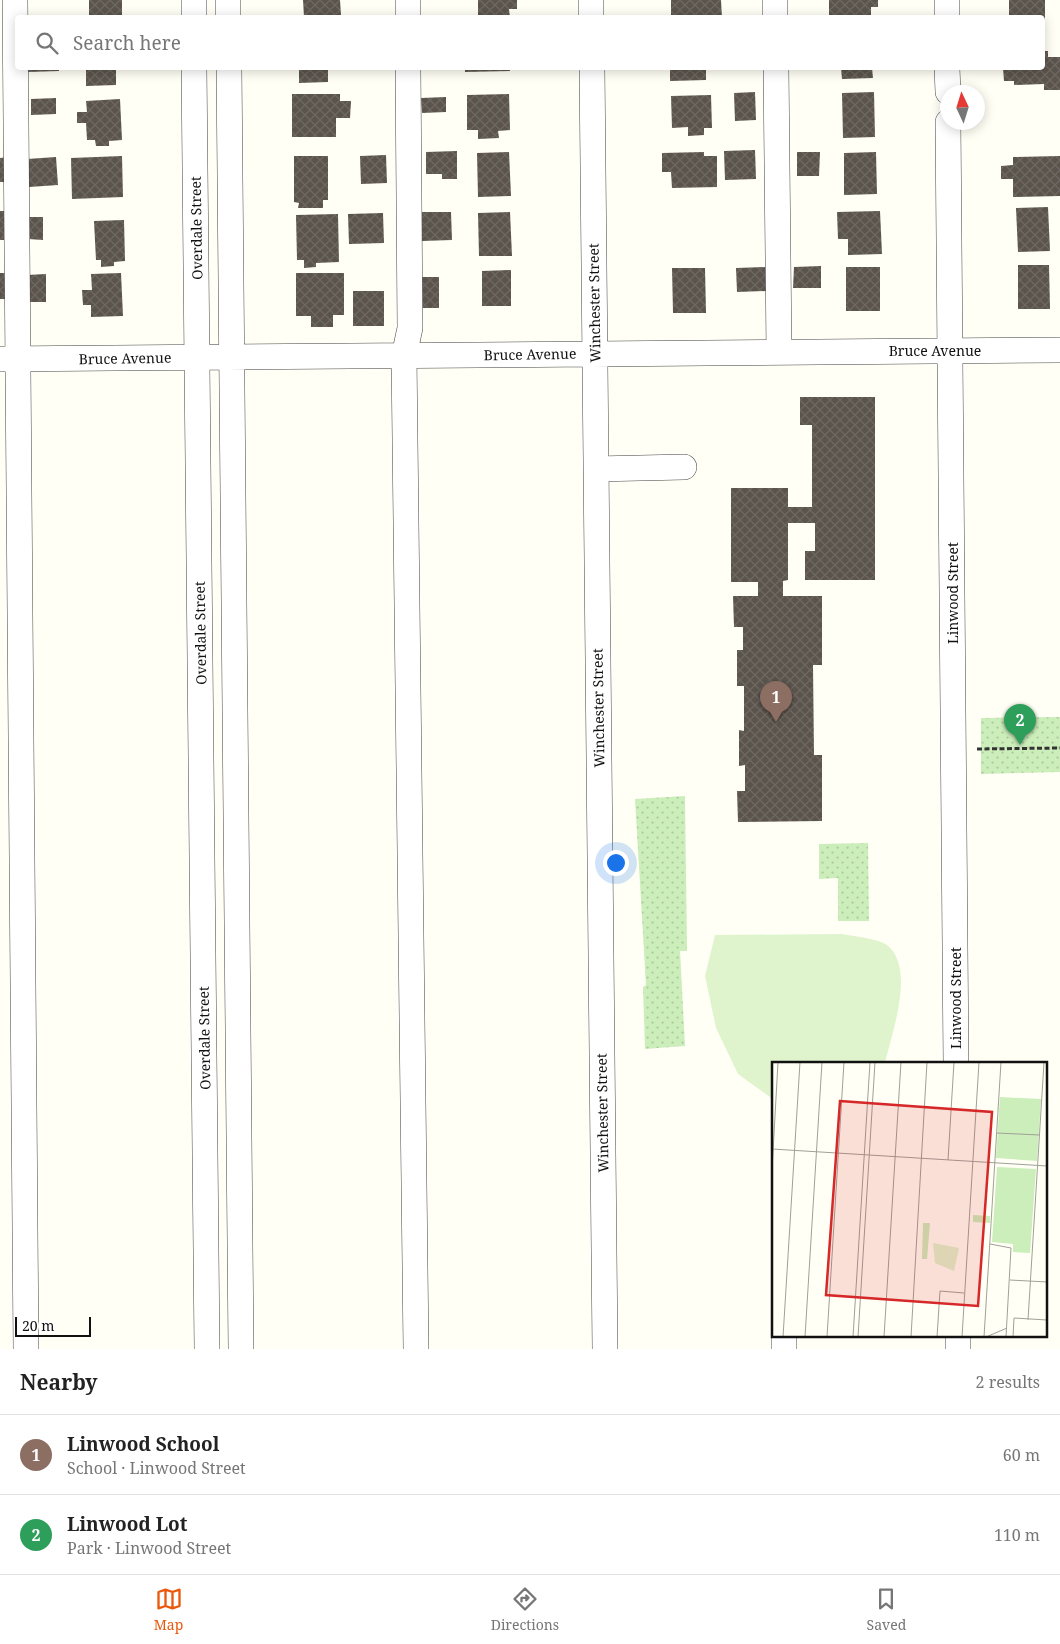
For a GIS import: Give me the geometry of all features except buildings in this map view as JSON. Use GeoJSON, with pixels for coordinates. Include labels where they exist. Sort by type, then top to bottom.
{"type":"FeatureCollection","features":[{"type":"Feature","properties":{"kind":"street"},"geometry":{"type":"LineString","coordinates":[[15,0],[9,359],[26,1349]]}},
{"type":"Feature","properties":{"kind":"street"},"geometry":{"type":"LineString","coordinates":[[194,0],[194,15]]}},
{"type":"Feature","properties":{"kind":"street"},"geometry":{"type":"LineString","coordinates":[[228,0],[228,15]]}},
{"type":"Feature","properties":{"kind":"street"},"geometry":{"type":"LineString","coordinates":[[408,0],[408,15]]}},
{"type":"Feature","properties":{"kind":"street"},"geometry":{"type":"LineString","coordinates":[[591,0],[592,15]]}},
{"type":"Feature","properties":{"kind":"street"},"geometry":{"type":"LineString","coordinates":[[775,0],[775,15]]}},
{"type":"Feature","properties":{"kind":"street"},"geometry":{"type":"LineString","coordinates":[[947,0],[947,15]]}},
{"type":"Feature","properties":{"kind":"street","name":"Overdale Street"},"geometry":{"type":"LineString","coordinates":[[194,70],[207,1349]]}},
{"type":"Feature","properties":{"kind":"street"},"geometry":{"type":"LineString","coordinates":[[229,70],[242,1349]]}},
{"type":"Feature","properties":{"kind":"street"},"geometry":{"type":"LineString","coordinates":[[408,70],[410,328],[404,356],[416,1349]]}},
{"type":"Feature","properties":{"kind":"street","name":"Winchester Street"},"geometry":{"type":"LineString","coordinates":[[592,70],[605,1349]]}},
{"type":"Feature","properties":{"kind":"street"},"geometry":{"type":"LineString","coordinates":[[776,70],[779,351]]}},
{"type":"Feature","properties":{"kind":"street"},"geometry":{"type":"LineString","coordinates":[[948,70],[948,85]]}},
{"type":"Feature","properties":{"kind":"street","name":"Linwood Street"},"geometry":{"type":"LineString","coordinates":[[948,130],[956,1062]]}},
{"type":"Feature","properties":{"kind":"street","name":"Bruce Avenue"},"geometry":{"type":"LineString","coordinates":[[9,359],[1060,350]]}},
{"type":"Feature","properties":{"kind":"street"},"geometry":{"type":"LineString","coordinates":[[596,469],[684,467]]}},
{"type":"Feature","properties":{"kind":"street"},"geometry":{"type":"LineString","coordinates":[[206,1198],[240,1197]]}},
{"type":"Feature","properties":{"kind":"street"},"geometry":{"type":"LineString","coordinates":[[784,1336],[784,1349]]}},
{"type":"Feature","properties":{"kind":"street"},"geometry":{"type":"LineString","coordinates":[[958,1336],[958,1349]]}},
{"type":"Feature","properties":{"kind":"path"},"geometry":{"type":"LineString","coordinates":[[977,749],[1060,748]]}},
{"type":"Feature","properties":{"kind":"green space"},"geometry":{"type":"Polygon","coordinates":[[[1060,717],[1060,772],[981,774],[981,718],[1060,717]]]}},
{"type":"Feature","properties":{"kind":"green space"},"geometry":{"type":"Polygon","coordinates":[[[685,796],[687,951],[680,951],[685,1046],[645,1049],[643,987],[646,985],[635,799],[685,796]]]}},
{"type":"Feature","properties":{"kind":"green space"},"geometry":{"type":"Polygon","coordinates":[[[868,843],[869,921],[838,921],[838,878],[819,879],[819,844],[868,843]]]}},
{"type":"Feature","properties":{"kind":"green space"},"geometry":{"type":"Polygon","coordinates":[[[842,934],[872,939],[887,945],[896,955],[900,969],[901,984],[896,1018],[885,1062],[772,1062],[772,1099],[738,1074],[716,1028],[705,976],[715,935],[842,934]]]}},
{"type":"Feature","properties":{"kind":"place","name":"Linwood School"},"geometry":{"type":"Point","coordinates":[776,722]}},
{"type":"Feature","properties":{"kind":"place","name":"Linwood Lot"},"geometry":{"type":"Point","coordinates":[1020,745]}}]}
